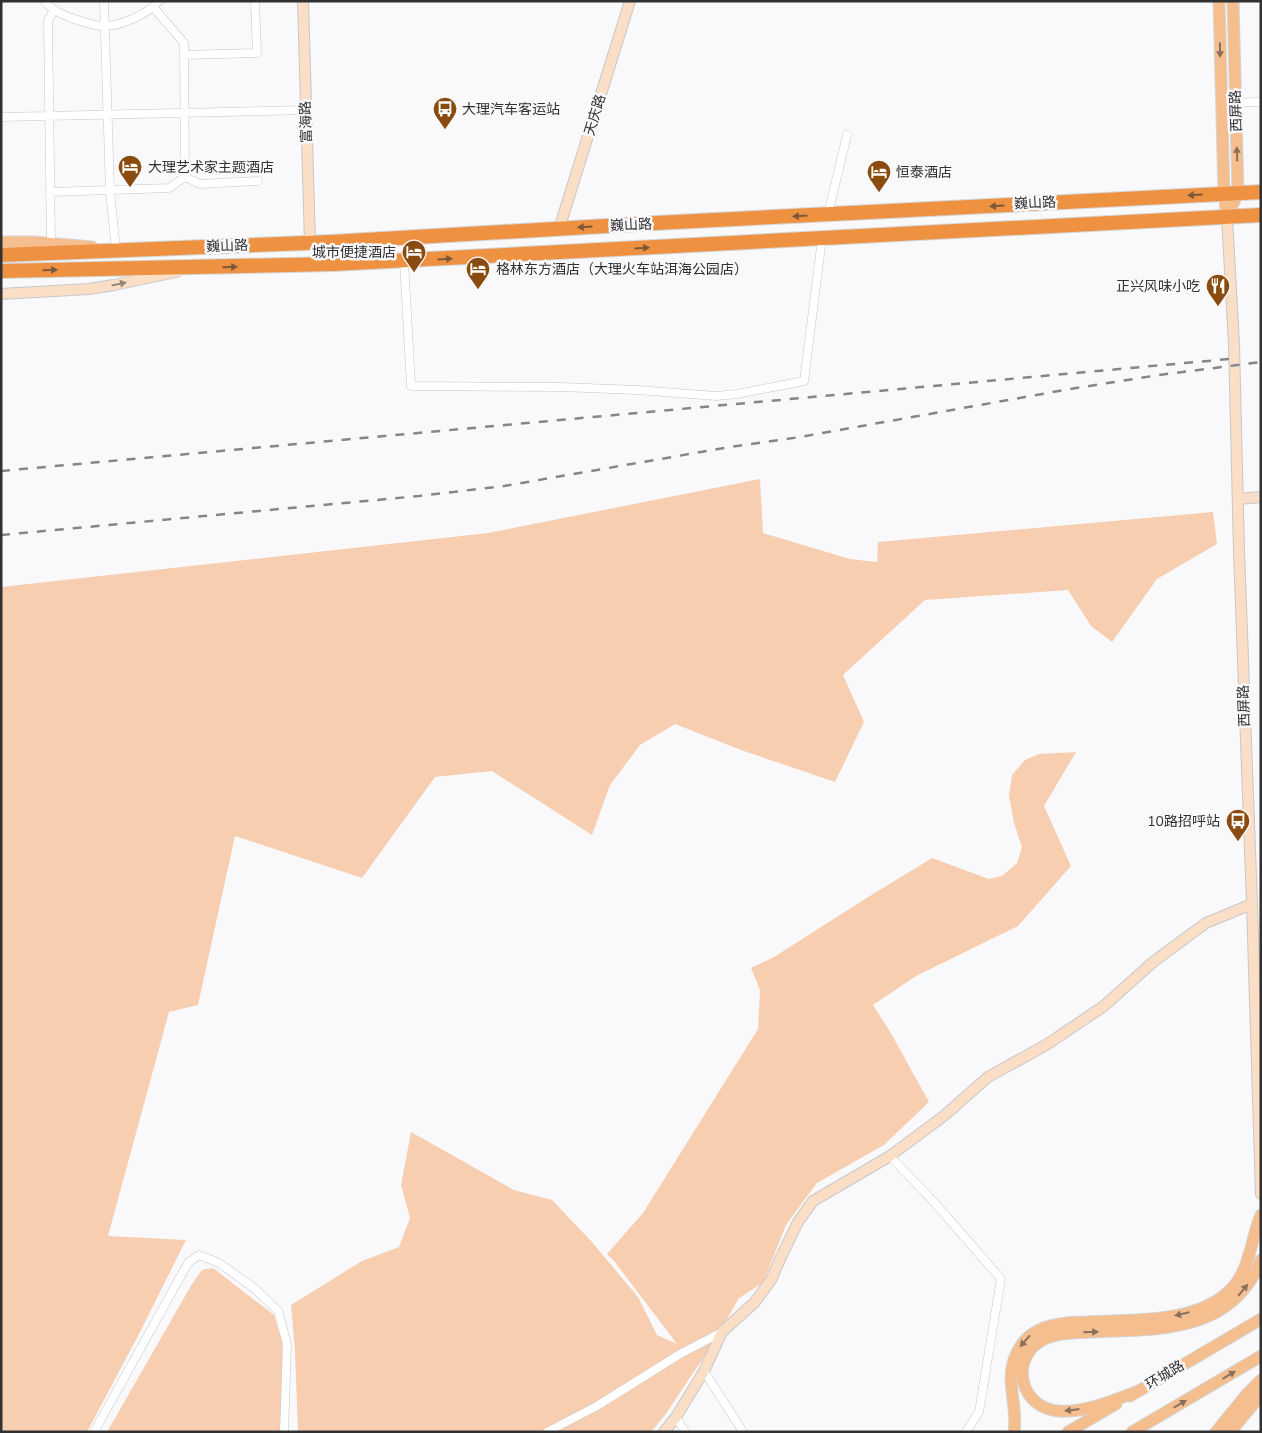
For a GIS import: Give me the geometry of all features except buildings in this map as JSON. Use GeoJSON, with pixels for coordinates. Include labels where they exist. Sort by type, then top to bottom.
{"type":"FeatureCollection","features":[{"type":"Feature","properties":{"kind":"highway","name":"巍山路"},"geometry":{"type":"LineString","coordinates":[[1,256],[310,243],[1261,192]]}},
{"type":"Feature","properties":{"kind":"highway"},"geometry":{"type":"LineString","coordinates":[[822,238],[828,214]]}},
{"type":"Feature","properties":{"kind":"highway","name":"巍山路"},"geometry":{"type":"LineString","coordinates":[[1,272],[314,265],[404,261],[1261,215]]}},
{"type":"Feature","properties":{"kind":"main road","name":"西屏路"},"geometry":{"type":"LineString","coordinates":[[1219,1],[1226,217]]}},
{"type":"Feature","properties":{"kind":"main road","name":"西屏路"},"geometry":{"type":"LineString","coordinates":[[1226,217],[1238,193],[1233,1]]}},
{"type":"Feature","properties":{"kind":"main road"},"geometry":{"type":"LineString","coordinates":[[1,242],[80,245],[116,251]]}},
{"type":"Feature","properties":{"kind":"main road"},"geometry":{"type":"LineString","coordinates":[[1014,1432],[1015,1420],[1011,1369],[1016,1354],[1029,1336],[1053,1325],[1169,1316],[1197,1309],[1214,1302],[1233,1286],[1242,1273],[1261,1215]]}},
{"type":"Feature","properties":{"kind":"main road"},"geometry":{"type":"LineString","coordinates":[[1136,1392],[1077,1410],[1049,1410],[1038,1404],[1028,1394],[1022,1378],[1022,1368],[1025,1359],[1034,1347],[1042,1340],[1052,1336],[1166,1327],[1212,1315],[1231,1303],[1241,1293],[1261,1260]]}},
{"type":"Feature","properties":{"kind":"main road","name":"环城路"},"geometry":{"type":"LineString","coordinates":[[1068,1432],[1261,1318]]}},
{"type":"Feature","properties":{"kind":"main road"},"geometry":{"type":"LineString","coordinates":[[1132,1432],[1261,1356]]}},
{"type":"Feature","properties":{"kind":"main road"},"geometry":{"type":"LineString","coordinates":[[1216,1432],[1261,1380]]}},
{"type":"Feature","properties":{"kind":"main road"},"geometry":{"type":"LineString","coordinates":[[1230,1432],[1261,1395]]}},
{"type":"Feature","properties":{"kind":"main road"},"geometry":{"type":"LineString","coordinates":[[1141,1432],[1154,1419]]}},
{"type":"Feature","properties":{"kind":"street"},"geometry":{"type":"LineString","coordinates":[[45,1],[54,10],[82,22],[105,26],[132,20],[154,8],[159,1]]}},
{"type":"Feature","properties":{"kind":"street"},"geometry":{"type":"LineString","coordinates":[[104,1],[110,191],[116,251]]}},
{"type":"Feature","properties":{"kind":"street"},"geometry":{"type":"LineString","coordinates":[[184,54],[256,53],[256,1]]}},
{"type":"Feature","properties":{"kind":"street","name":"富海路"},"geometry":{"type":"LineString","coordinates":[[303,1],[310,243]]}},
{"type":"Feature","properties":{"kind":"street","name":"天庆路"},"geometry":{"type":"LineString","coordinates":[[559,229],[630,1]]}},
{"type":"Feature","properties":{"kind":"street"},"geometry":{"type":"LineString","coordinates":[[154,8],[184,43],[185,177]]}},
{"type":"Feature","properties":{"kind":"street"},"geometry":{"type":"LineString","coordinates":[[51,243],[48,21],[54,10]]}},
{"type":"Feature","properties":{"kind":"street"},"geometry":{"type":"LineString","coordinates":[[1222,103],[1261,102]]}},
{"type":"Feature","properties":{"kind":"street"},"geometry":{"type":"LineString","coordinates":[[1,117],[306,110]]}},
{"type":"Feature","properties":{"kind":"street"},"geometry":{"type":"LineString","coordinates":[[828,214],[847,136]]}},
{"type":"Feature","properties":{"kind":"street"},"geometry":{"type":"LineString","coordinates":[[50,192],[169,188],[185,177]]}},
{"type":"Feature","properties":{"kind":"street"},"geometry":{"type":"LineString","coordinates":[[185,177],[200,184],[258,181]]}},
{"type":"Feature","properties":{"kind":"street","name":"西屏路"},"geometry":{"type":"LineString","coordinates":[[1226,217],[1234,344],[1238,551],[1256,881],[1252,904],[1261,1194]]}},
{"type":"Feature","properties":{"kind":"street"},"geometry":{"type":"LineString","coordinates":[[404,261],[411,386],[561,387],[716,396],[737,394],[804,381],[822,238]]}},
{"type":"Feature","properties":{"kind":"street"},"geometry":{"type":"LineString","coordinates":[[1,294],[96,288],[197,267]]}},
{"type":"Feature","properties":{"kind":"street"},"geometry":{"type":"LineString","coordinates":[[1238,499],[1261,497]]}},
{"type":"Feature","properties":{"kind":"street"},"geometry":{"type":"LineString","coordinates":[[547,1432],[597,1406],[680,1354],[722,1332],[755,1302],[771,1280],[798,1222],[813,1201],[890,1156],[945,1115],[988,1077],[1046,1045],[1104,1006],[1153,962],[1206,923],[1252,904]]}},
{"type":"Feature","properties":{"kind":"street"},"geometry":{"type":"LineString","coordinates":[[890,1156],[934,1202],[1001,1279],[979,1412],[966,1432]]}},
{"type":"Feature","properties":{"kind":"street"},"geometry":{"type":"LineString","coordinates":[[94,1432],[188,1263],[199,1255],[218,1263],[254,1288],[278,1312],[287,1344],[284,1432]]}},
{"type":"Feature","properties":{"kind":"street"},"geometry":{"type":"LineString","coordinates":[[664,1432],[676,1417],[704,1371],[722,1332]]}},
{"type":"Feature","properties":{"kind":"street"},"geometry":{"type":"LineString","coordinates":[[704,1371],[743,1432]]}},
{"type":"Feature","properties":{"kind":"street"},"geometry":{"type":"LineString","coordinates":[[676,1417],[685,1432]]}},
{"type":"Feature","properties":{"kind":"shaded area"},"geometry":{"type":"Polygon","coordinates":[[[760,479],[763,533],[850,559],[877,562],[878,542],[1213,512],[1217,544],[1157,579],[1112,642],[1091,626],[1068,590],[925,600],[843,675],[864,722],[835,782],[741,750],[675,724],[640,745],[610,785],[592,835],[492,771],[435,777],[362,878],[235,836],[198,1005],[169,1012],[108,1236],[186,1240],[87,1432],[1,1432],[1,587],[488,533],[760,479]]]}},
{"type":"Feature","properties":{"kind":"shaded area"},"geometry":{"type":"Polygon","coordinates":[[[1076,752],[1044,806],[1071,866],[1018,926],[916,976],[873,1005],[929,1102],[884,1145],[817,1183],[786,1225],[763,1283],[739,1298],[712,1345],[665,1415],[651,1432],[298,1432],[291,1305],[362,1261],[399,1247],[410,1218],[401,1185],[411,1132],[514,1190],[552,1200],[592,1242],[638,1297],[657,1335],[677,1344],[607,1254],[643,1213],[758,1029],[760,990],[751,968],[774,957],[932,858],[989,879],[1002,876],[1017,863],[1022,847],[1014,823],[1009,795],[1012,775],[1025,760],[1039,754],[1076,752]]]}},
{"type":"Feature","properties":{"kind":"shaded area"},"geometry":{"type":"Polygon","coordinates":[[[213,1268],[274,1315],[282,1342],[282,1432],[107,1432],[192,1284],[202,1270],[213,1268]]]}},
{"type":"Feature","properties":{"kind":"railway"},"geometry":{"type":"LineString","coordinates":[[1,471],[1229,359]]}},
{"type":"Feature","properties":{"kind":"railway"},"geometry":{"type":"LineString","coordinates":[[1,535],[419,496],[504,486],[730,447],[800,437],[1070,389],[1261,362]]}},
{"type":"Feature","properties":{"kind":"place","name":"大理汽车客运站"},"geometry":{"type":"Point","coordinates":[445,130]}},
{"type":"Feature","properties":{"kind":"place","name":"大理艺术家主题酒店"},"geometry":{"type":"Point","coordinates":[130,188]}},
{"type":"Feature","properties":{"kind":"place","name":"恒泰酒店"},"geometry":{"type":"Point","coordinates":[879,193]}},
{"type":"Feature","properties":{"kind":"place","name":"城市便捷酒店"},"geometry":{"type":"Point","coordinates":[414,273]}},
{"type":"Feature","properties":{"kind":"place","name":"格林东方酒店（大理火车站洱海公园店）"},"geometry":{"type":"Point","coordinates":[478,290]}},
{"type":"Feature","properties":{"kind":"place","name":"正兴风味小吃"},"geometry":{"type":"Point","coordinates":[1218,307]}},
{"type":"Feature","properties":{"kind":"place","name":"10路招呼站"},"geometry":{"type":"Point","coordinates":[1238,842]}}]}
